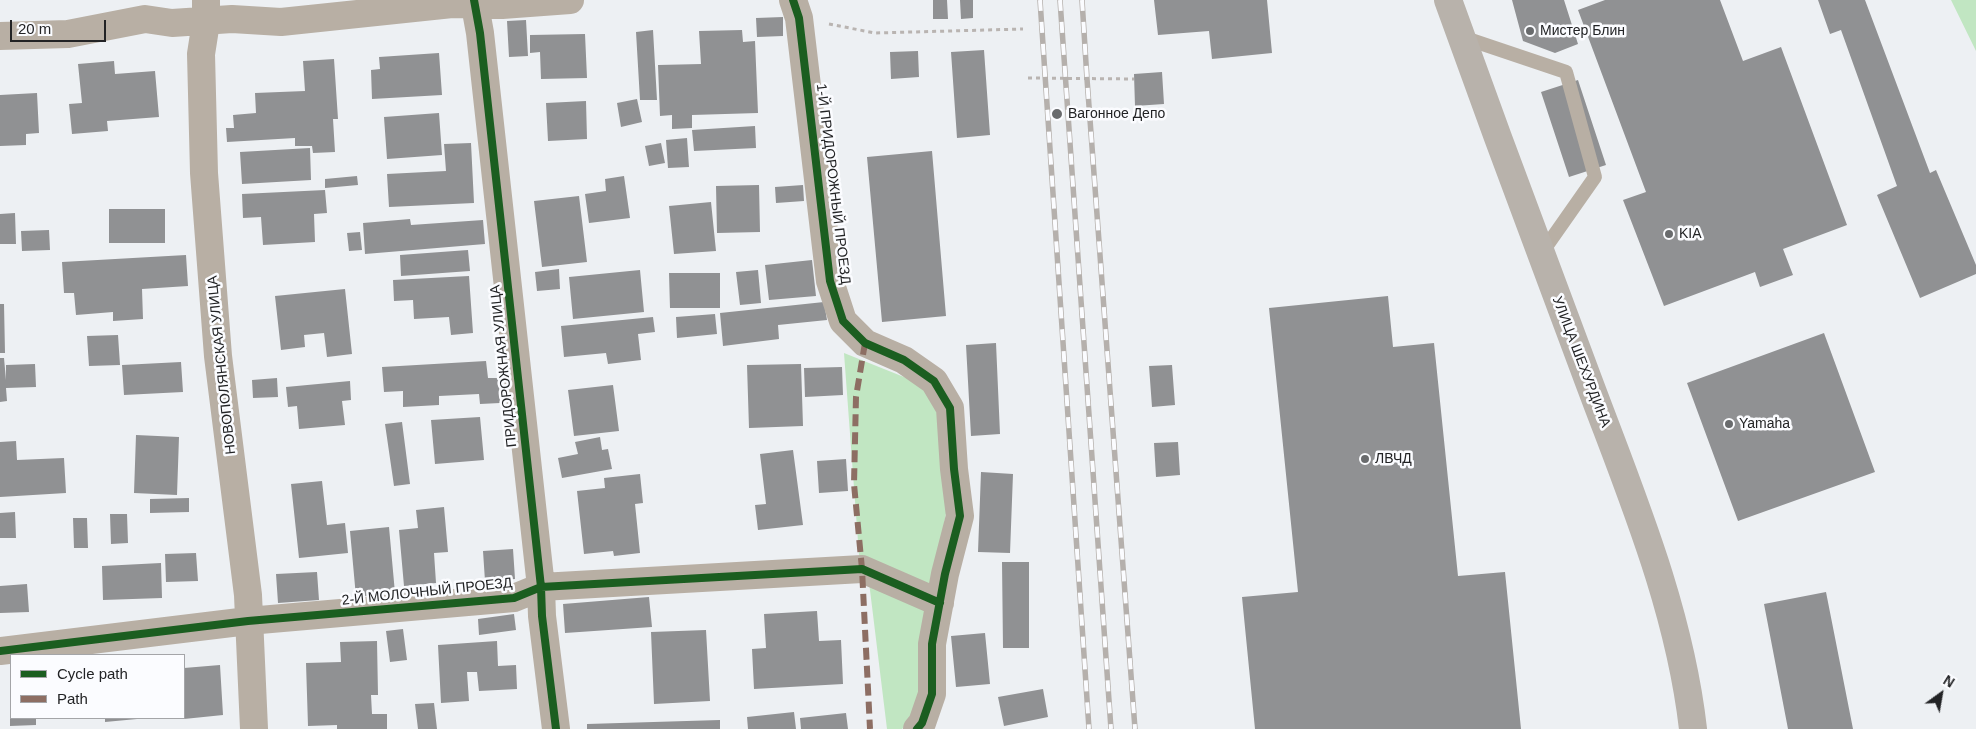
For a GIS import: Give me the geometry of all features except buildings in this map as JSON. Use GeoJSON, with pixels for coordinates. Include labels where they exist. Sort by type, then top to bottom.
{"type":"FeatureCollection","features":[{"type":"Feature","properties":{"kind":"main road","name":"УЛИЦА ШЕХУРДИНА"},"geometry":{"type":"LineString","coordinates":[[1448,0],[1636,507],[1670,606],[1693,729]]}},
{"type":"Feature","properties":{"kind":"street"},"geometry":{"type":"LineString","coordinates":[[0,36],[68,34],[145,19],[172,23],[206,11],[232,19],[281,22],[475,2],[502,5],[570,0]]}},
{"type":"Feature","properties":{"kind":"street","name":"ПРИДОРОЖНАЯ УЛИЦА"},"geometry":{"type":"LineString","coordinates":[[475,2],[480,33],[541,587],[542,616],[556,729]]}},
{"type":"Feature","properties":{"kind":"street","name":"1-Й ПРИДОРОЖНЫЙ ПРОЕЗД"},"geometry":{"type":"LineString","coordinates":[[796,9],[830,281],[843,321],[865,343],[904,360],[934,380],[950,408],[954,469],[960,516],[932,644],[932,694],[922,724],[917,729]]}},
{"type":"Feature","properties":{"kind":"street","name":"НОВОПОЛЯНСКАЯ УЛИЦА"},"geometry":{"type":"LineString","coordinates":[[206,11],[201,54],[204,173],[218,356],[248,595],[254,729]]}},
{"type":"Feature","properties":{"kind":"street","name":"2-Й МОЛОЧНЫЙ ПРОЕЗД"},"geometry":{"type":"LineString","coordinates":[[0,651],[248,621],[514,598],[541,587],[862,569],[940,603]]}},
{"type":"Feature","properties":{"kind":"lane"},"geometry":{"type":"LineString","coordinates":[[1462,37],[1566,72],[1595,177],[1541,254]]}},
{"type":"Feature","properties":{"kind":"path"},"geometry":{"type":"LineString","coordinates":[[796,9],[875,33],[1024,28]]}},
{"type":"Feature","properties":{"kind":"path"},"geometry":{"type":"LineString","coordinates":[[1028,78],[1134,79]]}},
{"type":"Feature","properties":{"kind":"green space"},"geometry":{"type":"Polygon","coordinates":[[[1951,0],[1976,0],[1976,51],[1951,0]]]}},
{"type":"Feature","properties":{"kind":"green space"},"geometry":{"type":"Polygon","coordinates":[[[844,353],[919,383],[940,410],[947,508],[936,567],[920,703],[912,719],[902,729],[887,729],[869,582],[859,555],[844,353]]]}},
{"type":"Feature","properties":{"kind":"railway"},"geometry":{"type":"LineString","coordinates":[[1040,0],[1089,729]]}},
{"type":"Feature","properties":{"kind":"railway"},"geometry":{"type":"LineString","coordinates":[[1060,0],[1111,729]]}},
{"type":"Feature","properties":{"kind":"railway"},"geometry":{"type":"LineString","coordinates":[[1082,0],[1135,729]]}},
{"type":"Feature","properties":{"kind":"marked path"},"geometry":{"type":"LineString","coordinates":[[865,343],[856,397],[854,484],[862,569],[870,729]]}},
{"type":"Feature","properties":{"kind":"cycle path"},"geometry":{"type":"LineString","coordinates":[[474,0],[480,33],[541,587],[542,616],[556,729]]}},
{"type":"Feature","properties":{"kind":"cycle path"},"geometry":{"type":"LineString","coordinates":[[793,0],[799,18],[830,281],[843,321],[865,343],[904,360],[934,381],[950,408],[954,469],[960,516],[945,574],[932,644],[932,694],[922,723],[917,729]]}},
{"type":"Feature","properties":{"kind":"cycle path"},"geometry":{"type":"LineString","coordinates":[[0,651],[248,621],[514,598],[541,587],[862,569],[940,603]]}},
{"type":"Feature","properties":{"kind":"place","name":"Мистер Блин"},"geometry":{"type":"Point","coordinates":[1530,31]}},
{"type":"Feature","properties":{"kind":"place","name":"Вагонное Депо"},"geometry":{"type":"Point","coordinates":[1057,114]}},
{"type":"Feature","properties":{"kind":"place","name":"KIA"},"geometry":{"type":"Point","coordinates":[1669,234]}},
{"type":"Feature","properties":{"kind":"place","name":"Yamaha"},"geometry":{"type":"Point","coordinates":[1729,424]}},
{"type":"Feature","properties":{"kind":"place","name":"ЛВЧД"},"geometry":{"type":"Point","coordinates":[1365,459]}}]}
